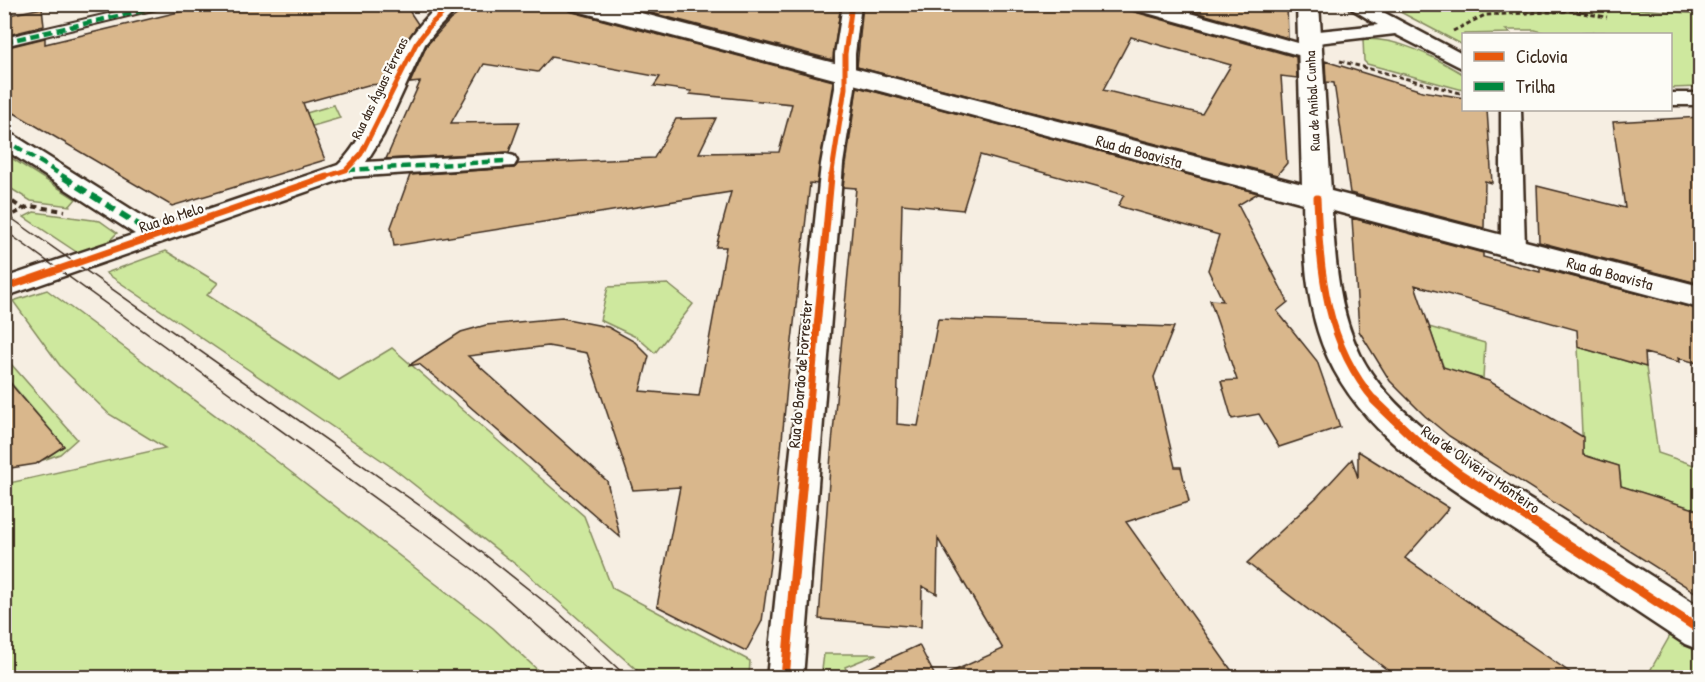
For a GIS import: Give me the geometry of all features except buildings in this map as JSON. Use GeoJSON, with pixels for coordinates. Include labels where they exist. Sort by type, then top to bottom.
{"type":"FeatureCollection","features":[{"type":"Feature","properties":{"kind":"main road","name":"Rua da Boavista"},"geometry":{"type":"LineString","coordinates":[[578,4],[1701,297]]}},
{"type":"Feature","properties":{"kind":"main road","name":"Rua de Aníbal Cunha"},"geometry":{"type":"LineString","coordinates":[[1308,4],[1317,198]]}},
{"type":"Feature","properties":{"kind":"main road","name":"Rua de Oliveira Monteiro"},"geometry":{"type":"LineString","coordinates":[[1317,198],[1323,291],[1328,317],[1343,359],[1355,380],[1375,404],[1427,451],[1460,474],[1701,630]]}},
{"type":"Feature","properties":{"kind":"street"},"geometry":{"type":"LineString","coordinates":[[4,42],[171,4]]}},
{"type":"Feature","properties":{"kind":"street","name":"Rua das Águas Férreas"},"geometry":{"type":"LineString","coordinates":[[346,170],[361,154],[419,38],[436,11],[453,4]]}},
{"type":"Feature","properties":{"kind":"street","name":"Rua do Barão de Forrester"},"geometry":{"type":"LineString","coordinates":[[785,678],[832,164],[845,88],[852,4]]}},
{"type":"Feature","properties":{"kind":"street"},"geometry":{"type":"LineString","coordinates":[[1135,4],[1309,45],[1399,28]]}},
{"type":"Feature","properties":{"kind":"street"},"geometry":{"type":"LineString","coordinates":[[1353,4],[1462,62]]}},
{"type":"Feature","properties":{"kind":"street"},"geometry":{"type":"LineString","coordinates":[[1672,99],[1701,99]]}},
{"type":"Feature","properties":{"kind":"street"},"geometry":{"type":"LineString","coordinates":[[1511,111],[1513,247]]}},
{"type":"Feature","properties":{"kind":"street"},"geometry":{"type":"LineString","coordinates":[[4,139],[156,236]]}},
{"type":"Feature","properties":{"kind":"street","name":"Rua do Melo"},"geometry":{"type":"LineString","coordinates":[[4,288],[346,170],[506,161]]}},
{"type":"Feature","properties":{"kind":"path"},"geometry":{"type":"LineString","coordinates":[[1445,35],[1485,15],[1570,11],[1607,17]]}},
{"type":"Feature","properties":{"kind":"path"},"geometry":{"type":"LineString","coordinates":[[1309,45],[1462,93]]}},
{"type":"Feature","properties":{"kind":"path"},"geometry":{"type":"LineString","coordinates":[[4,196],[23,209]]}},
{"type":"Feature","properties":{"kind":"path"},"geometry":{"type":"LineString","coordinates":[[4,219],[30,206],[74,212]]}},
{"type":"Feature","properties":{"kind":"green space"},"geometry":{"type":"Polygon","coordinates":[[[1387,5],[1589,5],[1700,14],[1700,87],[1672,88],[1672,33],[1546,33],[1535,30],[1506,30],[1510,33],[1462,33],[1462,44],[1387,5]]]}},
{"type":"Feature","properties":{"kind":"green space"},"geometry":{"type":"Polygon","coordinates":[[[1363,39],[1377,39],[1403,45],[1462,73],[1462,90],[1367,64],[1364,61],[1363,39]]]}},
{"type":"Feature","properties":{"kind":"green space"},"geometry":{"type":"Polygon","coordinates":[[[334,105],[340,118],[169,168],[166,154],[334,105]]]}},
{"type":"Feature","properties":{"kind":"green space"},"geometry":{"type":"Polygon","coordinates":[[[5,154],[76,199],[70,206],[31,201],[5,185],[5,154]]]}},
{"type":"Feature","properties":{"kind":"green space"},"geometry":{"type":"Polygon","coordinates":[[[34,212],[100,221],[117,233],[108,242],[78,253],[24,217],[34,212]]]}},
{"type":"Feature","properties":{"kind":"green space"},"geometry":{"type":"Polygon","coordinates":[[[166,251],[218,283],[207,295],[339,380],[392,348],[584,516],[612,588],[750,661],[749,677],[645,677],[524,571],[393,468],[106,273],[166,251]]]}},
{"type":"Feature","properties":{"kind":"green space"},"geometry":{"type":"Polygon","coordinates":[[[668,284],[693,304],[655,353],[638,338],[600,320],[608,287],[668,284]]]}},
{"type":"Feature","properties":{"kind":"green space"},"geometry":{"type":"Polygon","coordinates":[[[47,290],[270,456],[493,628],[545,677],[5,677],[5,484],[165,448],[109,414],[61,367],[13,301],[47,290]]]}},
{"type":"Feature","properties":{"kind":"green space"},"geometry":{"type":"Polygon","coordinates":[[[1429,327],[1485,343],[1483,379],[1457,371],[1445,371],[1429,327]]]}},
{"type":"Feature","properties":{"kind":"green space"},"geometry":{"type":"Polygon","coordinates":[[[1578,347],[1646,367],[1658,453],[1700,467],[1700,511],[1621,486],[1619,466],[1583,455],[1578,347]]]}},
{"type":"Feature","properties":{"kind":"green space"},"geometry":{"type":"Polygon","coordinates":[[[4,356],[77,439],[60,454],[43,460],[64,446],[5,376],[4,356]]]}},
{"type":"Feature","properties":{"kind":"green space"},"geometry":{"type":"Polygon","coordinates":[[[1671,634],[1700,653],[1700,677],[1646,678],[1671,634]]]}},
{"type":"Feature","properties":{"kind":"green space"},"geometry":{"type":"Polygon","coordinates":[[[824,654],[877,654],[845,667],[849,677],[821,678],[824,654]]]}},
{"type":"Feature","properties":{"kind":"tram line"},"geometry":{"type":"LineString","coordinates":[[4,213],[446,524],[560,614],[628,678]]}},
{"type":"Feature","properties":{"kind":"tram line"},"geometry":{"type":"LineString","coordinates":[[4,230],[474,570],[597,678]]}},
{"type":"Feature","properties":{"kind":"marked path"},"geometry":{"type":"LineString","coordinates":[[4,42],[171,4]]}},
{"type":"Feature","properties":{"kind":"marked path"},"geometry":{"type":"LineString","coordinates":[[4,139],[156,236]]}},
{"type":"Feature","properties":{"kind":"marked path"},"geometry":{"type":"LineString","coordinates":[[347,170],[506,161]]}},
{"type":"Feature","properties":{"kind":"cycle path"},"geometry":{"type":"LineString","coordinates":[[4,288],[346,170],[367,145],[396,81],[416,44],[432,23],[453,4]]}},
{"type":"Feature","properties":{"kind":"cycle path"},"geometry":{"type":"LineString","coordinates":[[785,678],[832,164],[845,88],[845,54],[852,4]]}},
{"type":"Feature","properties":{"kind":"cycle path"},"geometry":{"type":"LineString","coordinates":[[1317,198],[1319,248],[1324,290],[1332,327],[1345,358],[1363,388],[1420,444],[1460,474],[1700,630]]}}]}
